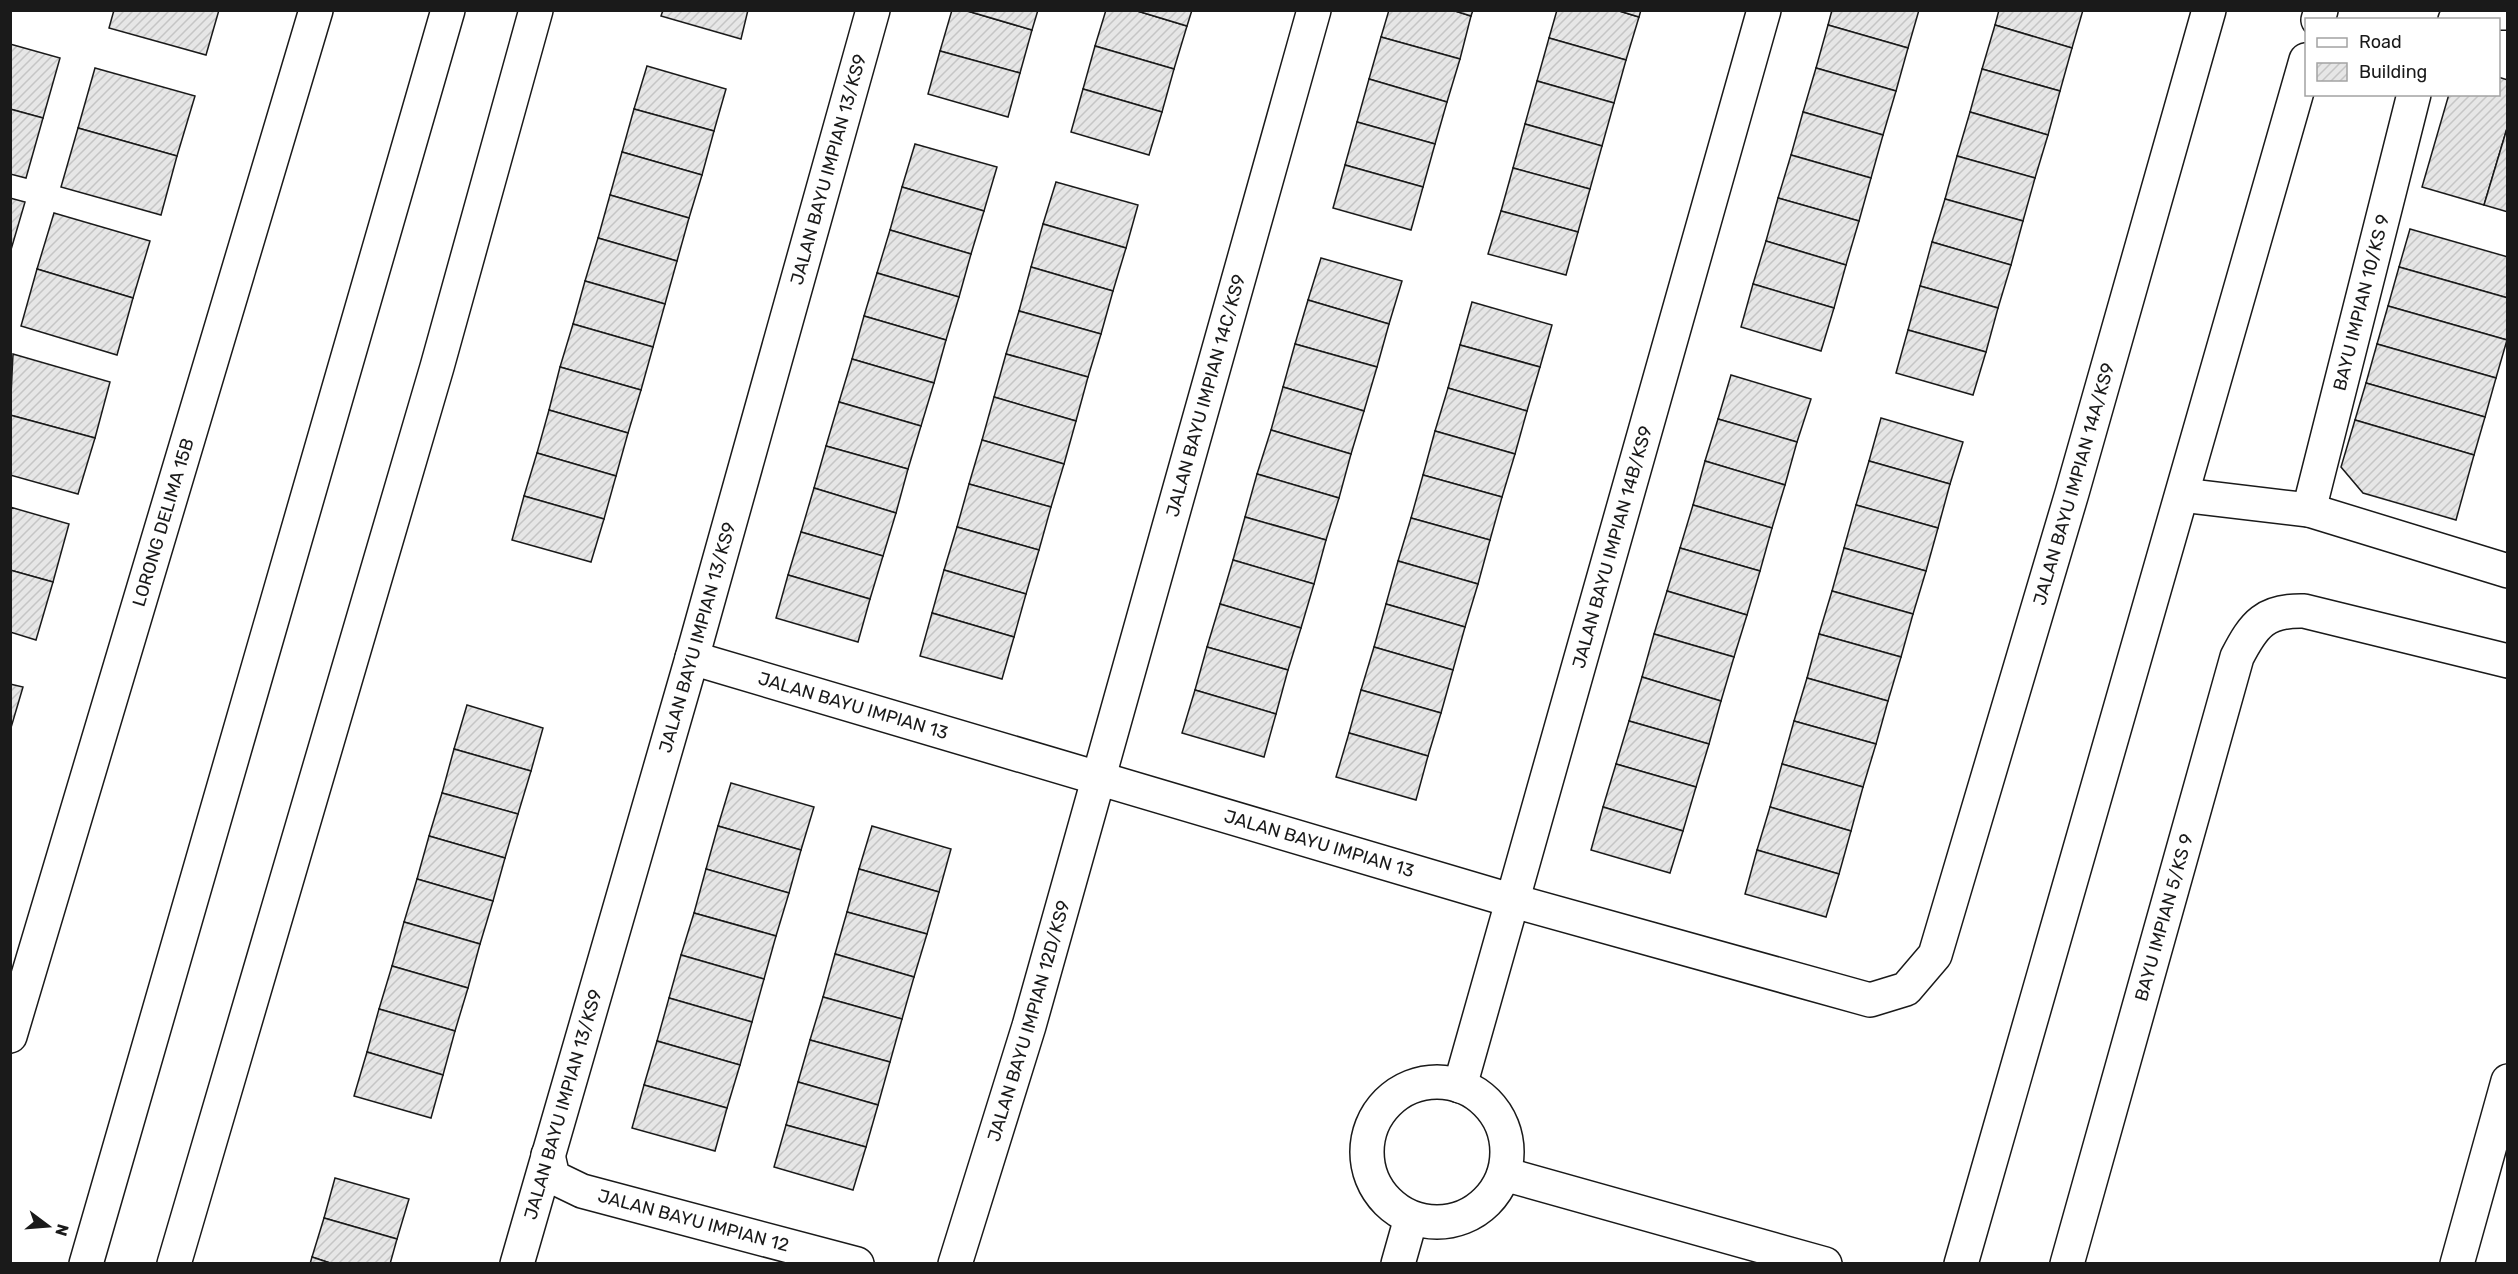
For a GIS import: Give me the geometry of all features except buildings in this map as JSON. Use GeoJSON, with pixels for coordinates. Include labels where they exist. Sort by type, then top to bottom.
{"type":"FeatureCollection","features":[{"type":"Feature","properties":{"kind":"street","name":"LORONG DELIMA 15B"},"geometry":{"type":"LineString","coordinates":[[10,1036],[316,10]]}},
{"type":"Feature","properties":{"kind":"street"},"geometry":{"type":"LineString","coordinates":[[86,1263],[448,10]]}},
{"type":"Feature","properties":{"kind":"street"},"geometry":{"type":"LineString","coordinates":[[174,1263],[437,367],[536,10]]}},
{"type":"Feature","properties":{"kind":"street","name":"JALAN BAYU IMPIAN 13/KS9"},"geometry":{"type":"LineString","coordinates":[[517,1263],[692,658],[873,10]]}},
{"type":"Feature","properties":{"kind":"street","name":"JALAN BAYU IMPIAN 14C/KS9"},"geometry":{"type":"LineString","coordinates":[[1097,778],[1314,10]]}},
{"type":"Feature","properties":{"kind":"street","name":"JALAN BAYU IMPIAN 14B/KS9"},"geometry":{"type":"LineString","coordinates":[[1460,1086],[1510,900],[1661,381],[1764,10]]}},
{"type":"Feature","properties":{"kind":"street","name":"JALAN BAYU IMPIAN 14A/KS9"},"geometry":{"type":"LineString","coordinates":[[1935,956],[2072,494],[2209,10]]}},
{"type":"Feature","properties":{"kind":"street"},"geometry":{"type":"LineString","coordinates":[[2459,18],[2466,14],[2508,13]]}},
{"type":"Feature","properties":{"kind":"street"},"geometry":{"type":"LineString","coordinates":[[1961,1263],[2305,67]]}},
{"type":"Feature","properties":{"kind":"street","name":"BAYU IMPIAN 10/KS 9"},"geometry":{"type":"LineString","coordinates":[[2309,510],[2413,96]]}},
{"type":"Feature","properties":{"kind":"street"},"geometry":{"type":"LineString","coordinates":[[2182,495],[2309,510],[2508,571]]}},
{"type":"Feature","properties":{"kind":"street","name":"BAYU IMPIAN 5/KS 9"},"geometry":{"type":"LineString","coordinates":[[2067,1263],[2237,657],[2250,633],[2269,615],[2286,610],[2304,611],[2508,661]]}},
{"type":"Feature","properties":{"kind":"street","name":"JALAN BAYU IMPIAN 13"},"geometry":{"type":"LineString","coordinates":[[692,658],[1510,900],[1870,1000],[1906,989],[1935,956]]}},
{"type":"Feature","properties":{"kind":"street","name":"JALAN BAYU IMPIAN 12D/KS9"},"geometry":{"type":"LineString","coordinates":[[955,1263],[1029,1026],[1097,778]]}},
{"type":"Feature","properties":{"kind":"street"},"geometry":{"type":"LineString","coordinates":[[2457,1263],[2508,1081]]}},
{"type":"Feature","properties":{"kind":"street"},"geometry":{"type":"LineString","coordinates":[[1433,1082],[1460,1086],[1474,1092],[1496,1114],[1507,1143],[1504,1174],[1486,1203],[1467,1216],[1445,1222],[1411,1218],[1389,1203],[1374,1181],[1368,1155],[1372,1129],[1386,1105],[1407,1089],[1433,1082]]}},
{"type":"Feature","properties":{"kind":"street","name":"JALAN BAYU IMPIAN 12"},"geometry":{"type":"LineString","coordinates":[[548,1155],[553,1178],[582,1191],[857,1263]]}},
{"type":"Feature","properties":{"kind":"street"},"geometry":{"type":"LineString","coordinates":[[1504,1174],[1825,1263]]}},
{"type":"Feature","properties":{"kind":"street"},"geometry":{"type":"LineString","coordinates":[[1398,1263],[1411,1218]]}}]}
